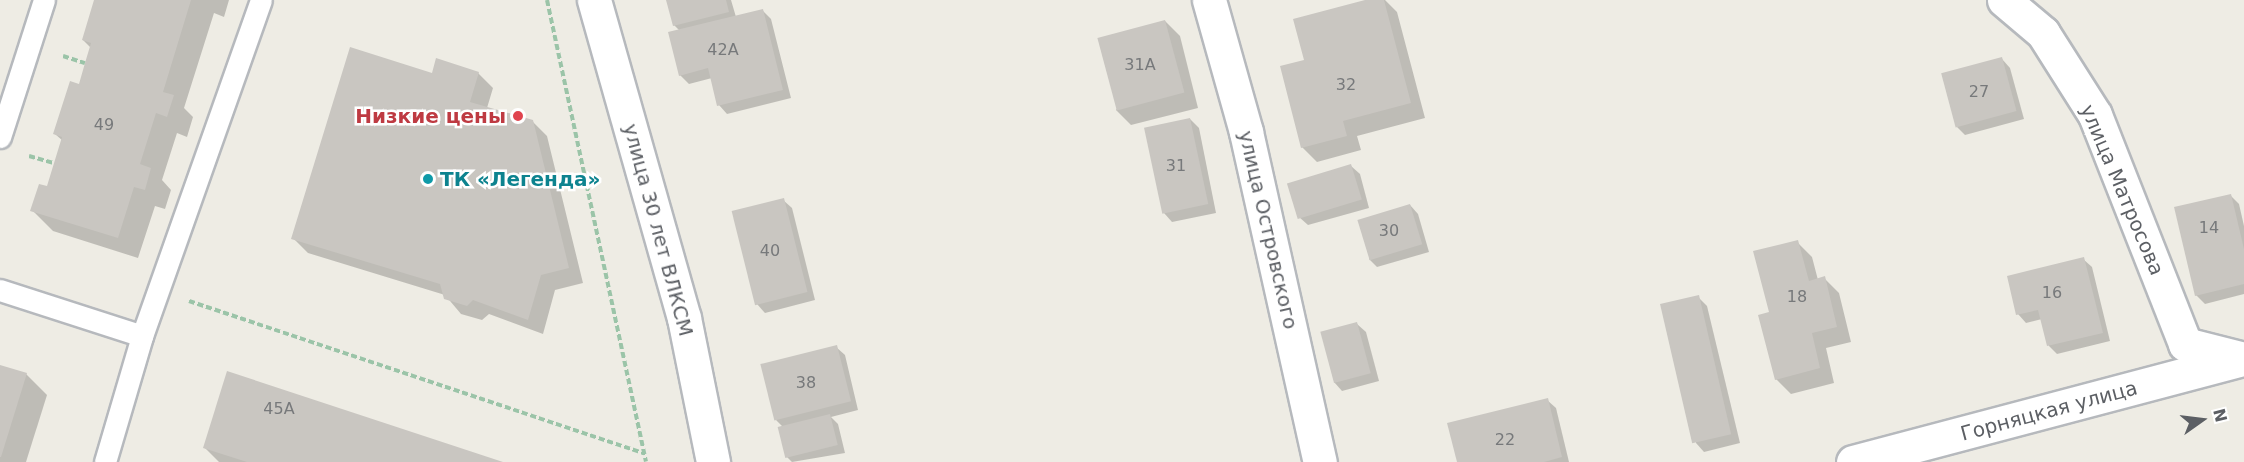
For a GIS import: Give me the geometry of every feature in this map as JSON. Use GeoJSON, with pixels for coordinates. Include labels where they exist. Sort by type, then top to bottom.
{"type":"FeatureCollection","features":[{"type":"Feature","properties":{"kind":"street","name":"улица 30 лет ВЛКСМ"},"geometry":{"type":"LineString","coordinates":[[594,0],[684,318],[713,462]]}},
{"type":"Feature","properties":{"kind":"street","name":"улица Островского"},"geometry":{"type":"LineString","coordinates":[[1209,0],[1246,132],[1320,462]]}},
{"type":"Feature","properties":{"kind":"street","name":"улица Матросова"},"geometry":{"type":"LineString","coordinates":[[2004,0],[2043,33],[2095,115],[2185,344],[2244,359]]}},
{"type":"Feature","properties":{"kind":"street","name":"Горняцкая улица"},"geometry":{"type":"LineString","coordinates":[[1853,462],[2244,359]]}},
{"type":"Feature","properties":{"kind":"lane"},"geometry":{"type":"LineString","coordinates":[[0,137],[44,0]]}},
{"type":"Feature","properties":{"kind":"lane"},"geometry":{"type":"LineString","coordinates":[[105,462],[142,336],[261,0]]}},
{"type":"Feature","properties":{"kind":"lane"},"geometry":{"type":"LineString","coordinates":[[0,290],[142,336]]}},
{"type":"Feature","properties":{"kind":"path"},"geometry":{"type":"LineString","coordinates":[[547,0],[646,462]]}},
{"type":"Feature","properties":{"kind":"path"},"geometry":{"type":"LineString","coordinates":[[180,297],[644,453]]}},
{"type":"Feature","properties":{"kind":"building"},"geometry":{"type":"Polygon","coordinates":[[[94,0],[191,0],[163,92],[174,95],[167,117],[156,113],[140,164],[151,168],[145,190],[134,187],[118,238],[30,211],[39,184],[47,186],[62,137],[53,134],[70,81],[79,84],[91,43],[82,40],[94,0]]]}},
{"type":"Feature","properties":{"kind":"building"},"geometry":{"type":"Polygon","coordinates":[[[666,0],[726,0],[729,12],[673,26],[666,0]]]}},
{"type":"Feature","properties":{"kind":"building"},"geometry":{"type":"Polygon","coordinates":[[[1365,0],[1384,0],[1411,103],[1343,121],[1347,136],[1301,148],[1280,66],[1304,60],[1293,19],[1365,0]]]}},
{"type":"Feature","properties":{"kind":"building"},"geometry":{"type":"Polygon","coordinates":[[[763,9],[783,90],[717,106],[708,68],[679,76],[668,32],[763,9]]]}},
{"type":"Feature","properties":{"kind":"building"},"geometry":{"type":"Polygon","coordinates":[[[1165,20],[1184,92],[1117,111],[1097,38],[1165,20]]]}},
{"type":"Feature","properties":{"kind":"building","name":"ТК «Легенда»"},"geometry":{"type":"Polygon","coordinates":[[[350,47],[432,73],[436,58],[479,72],[470,102],[533,120],[569,268],[541,275],[528,320],[473,300],[467,306],[444,299],[440,284],[291,239],[350,47]]]}},
{"type":"Feature","properties":{"kind":"building"},"geometry":{"type":"Polygon","coordinates":[[[2002,57],[2016,111],[1956,127],[1941,73],[2002,57]]]}},
{"type":"Feature","properties":{"kind":"building"},"geometry":{"type":"Polygon","coordinates":[[[1190,118],[1208,204],[1162,214],[1144,128],[1190,118]]]}},
{"type":"Feature","properties":{"kind":"building"},"geometry":{"type":"Polygon","coordinates":[[[1351,164],[1362,199],[1298,219],[1287,184],[1351,164]]]}},
{"type":"Feature","properties":{"kind":"building"},"geometry":{"type":"Polygon","coordinates":[[[2231,194],[2244,249],[2244,284],[2195,296],[2174,207],[2231,194]]]}},
{"type":"Feature","properties":{"kind":"building"},"geometry":{"type":"Polygon","coordinates":[[[784,198],[807,292],[755,305],[732,211],[784,198]]]}},
{"type":"Feature","properties":{"kind":"building"},"geometry":{"type":"Polygon","coordinates":[[[1410,204],[1422,244],[1370,260],[1357,220],[1410,204]]]}},
{"type":"Feature","properties":{"kind":"building"},"geometry":{"type":"Polygon","coordinates":[[[1798,240],[1809,281],[1825,276],[1837,327],[1812,333],[1820,368],[1775,380],[1758,315],[1769,312],[1753,251],[1798,240]]]}},
{"type":"Feature","properties":{"kind":"building"},"geometry":{"type":"Polygon","coordinates":[[[2084,257],[2103,333],[2047,346],[2038,310],[2016,315],[2007,276],[2084,257]]]}},
{"type":"Feature","properties":{"kind":"building"},"geometry":{"type":"Polygon","coordinates":[[[1699,295],[1731,434],[1692,443],[1660,304],[1699,295]]]}},
{"type":"Feature","properties":{"kind":"building"},"geometry":{"type":"Polygon","coordinates":[[[1357,322],[1371,373],[1334,383],[1320,332],[1357,322]]]}},
{"type":"Feature","properties":{"kind":"building"},"geometry":{"type":"Polygon","coordinates":[[[837,345],[851,401],[774,420],[760,364],[837,345]]]}},
{"type":"Feature","properties":{"kind":"building"},"geometry":{"type":"Polygon","coordinates":[[[0,365],[27,373],[1,457],[0,457],[0,365]]]}},
{"type":"Feature","properties":{"kind":"building"},"geometry":{"type":"Polygon","coordinates":[[[227,371],[503,462],[247,462],[203,448],[227,371]]]}},
{"type":"Feature","properties":{"kind":"building"},"geometry":{"type":"Polygon","coordinates":[[[1548,398],[1562,457],[1544,462],[1457,462],[1447,423],[1548,398]]]}},
{"type":"Feature","properties":{"kind":"building"},"geometry":{"type":"Polygon","coordinates":[[[830,414],[838,445],[785,458],[778,427],[830,414]]]}},
{"type":"Feature","properties":{"kind":"place","name":"Низкие цены"},"geometry":{"type":"Point","coordinates":[518,116]}},
{"type":"Feature","properties":{"kind":"place","name":"ТК «Легенда»"},"geometry":{"type":"Point","coordinates":[428,179]}}]}
